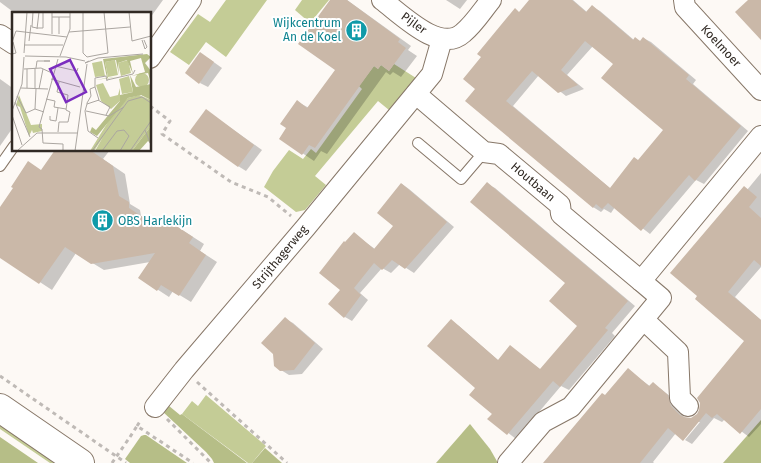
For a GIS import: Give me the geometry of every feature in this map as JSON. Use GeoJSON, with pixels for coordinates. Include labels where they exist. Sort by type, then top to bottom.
{"type":"FeatureCollection","features":[{"type":"Feature","properties":{"kind":"main road"},"geometry":{"type":"LineString","coordinates":[[0,408],[80,463]]}},
{"type":"Feature","properties":{"kind":"street"},"geometry":{"type":"LineString","coordinates":[[151,57],[191,0]]}},
{"type":"Feature","properties":{"kind":"street","name":"Pijler"},"geometry":{"type":"LineString","coordinates":[[382,0],[433,37],[442,39],[453,39],[463,34],[491,0]]}},
{"type":"Feature","properties":{"kind":"street","name":"Koelmoer"},"geometry":{"type":"LineString","coordinates":[[684,0],[685,7],[761,90]]}},
{"type":"Feature","properties":{"kind":"street"},"geometry":{"type":"LineString","coordinates":[[0,35],[12,43]]}},
{"type":"Feature","properties":{"kind":"street","name":"Strijthagerweg"},"geometry":{"type":"LineString","coordinates":[[154,407],[432,74],[442,39]]}},
{"type":"Feature","properties":{"kind":"street","name":"Houtbaan"},"geometry":{"type":"LineString","coordinates":[[416,94],[484,152],[499,154],[560,205],[562,214],[661,298],[571,406],[543,422],[508,463]]}},
{"type":"Feature","properties":{"kind":"street"},"geometry":{"type":"LineString","coordinates":[[641,281],[761,136]]}},
{"type":"Feature","properties":{"kind":"street"},"geometry":{"type":"LineString","coordinates":[[644,320],[678,352],[680,398],[688,406]]}},
{"type":"Feature","properties":{"kind":"lane"},"geometry":{"type":"LineString","coordinates":[[418,143],[461,179],[484,152]]}},
{"type":"Feature","properties":{"kind":"lane"},"geometry":{"type":"LineString","coordinates":[[0,166],[12,149]]}},
{"type":"Feature","properties":{"kind":"path"},"geometry":{"type":"LineString","coordinates":[[151,107],[170,121],[162,134],[231,182],[268,197],[306,227]]}},
{"type":"Feature","properties":{"kind":"path"},"geometry":{"type":"LineString","coordinates":[[184,370],[288,463]]}},
{"type":"Feature","properties":{"kind":"path"},"geometry":{"type":"LineString","coordinates":[[0,376],[126,463]]}},
{"type":"Feature","properties":{"kind":"path"},"geometry":{"type":"LineString","coordinates":[[154,407],[211,463]]}},
{"type":"Feature","properties":{"kind":"path"},"geometry":{"type":"LineString","coordinates":[[112,463],[137,426],[193,463]]}},
{"type":"Feature","properties":{"kind":"green space"},"geometry":{"type":"Polygon","coordinates":[[[226,0],[267,0],[226,57],[206,42],[189,65],[170,52],[198,14],[210,22],[226,0]]]}},
{"type":"Feature","properties":{"kind":"green space"},"geometry":{"type":"Polygon","coordinates":[[[302,0],[329,0],[310,23],[295,10],[302,0]]]}},
{"type":"Feature","properties":{"kind":"green space"},"geometry":{"type":"Polygon","coordinates":[[[394,64],[416,78],[389,110],[378,101],[315,176],[326,185],[305,210],[296,212],[264,187],[273,171],[289,150],[303,159],[311,149],[316,153],[362,89],[359,86],[374,66],[378,69],[381,65],[389,71],[394,64]]]}},
{"type":"Feature","properties":{"kind":"green space"},"geometry":{"type":"Polygon","coordinates":[[[206,395],[266,446],[252,463],[248,463],[182,414],[192,401],[198,406],[206,395]]]}},
{"type":"Feature","properties":{"kind":"green space"},"geometry":{"type":"Polygon","coordinates":[[[163,401],[247,463],[214,463],[206,452],[162,411],[163,401]]]}},
{"type":"Feature","properties":{"kind":"green space"},"geometry":{"type":"Polygon","coordinates":[[[761,420],[761,463],[723,463],[761,420]]]}},
{"type":"Feature","properties":{"kind":"green space"},"geometry":{"type":"Polygon","coordinates":[[[0,421],[62,463],[50,463],[0,429],[0,421]]]}},
{"type":"Feature","properties":{"kind":"green space"},"geometry":{"type":"Polygon","coordinates":[[[470,424],[490,449],[498,463],[436,463],[470,424]]]}},
{"type":"Feature","properties":{"kind":"green space"},"geometry":{"type":"Polygon","coordinates":[[[144,435],[187,463],[130,463],[125,459],[141,436],[144,435]]]}},
{"type":"Feature","properties":{"kind":"green space"},"geometry":{"type":"Polygon","coordinates":[[[0,437],[38,463],[0,463],[0,437]]]}},
{"type":"Feature","properties":{"kind":"green space"},"geometry":{"type":"Polygon","coordinates":[[[265,448],[282,463],[252,463],[265,448]]]}},
{"type":"Feature","properties":{"kind":"building"},"geometry":{"type":"Polygon","coordinates":[[[330,0],[347,0],[400,39],[398,42],[406,48],[389,71],[381,65],[378,69],[374,66],[315,148],[309,145],[302,155],[279,139],[286,128],[280,124],[297,100],[307,108],[335,70],[298,44],[330,0]]]}},
{"type":"Feature","properties":{"kind":"building"},"geometry":{"type":"Polygon","coordinates":[[[529,0],[572,0],[586,12],[592,5],[633,40],[635,37],[640,41],[643,37],[689,75],[686,79],[741,126],[695,181],[689,175],[641,231],[608,203],[602,209],[596,204],[593,208],[465,101],[475,89],[463,79],[481,57],[477,54],[515,8],[519,12],[529,0]],[[585,41],[561,70],[578,85],[558,93],[532,71],[506,101],[610,188],[634,157],[638,160],[663,130],[601,78],[613,64],[585,41]]]}},
{"type":"Feature","properties":{"kind":"building"},"geometry":{"type":"Polygon","coordinates":[[[748,0],[761,0],[761,40],[735,12],[748,0]]]}},
{"type":"Feature","properties":{"kind":"building"},"geometry":{"type":"Polygon","coordinates":[[[200,52],[214,62],[199,84],[185,73],[200,52]]]}},
{"type":"Feature","properties":{"kind":"building"},"geometry":{"type":"Polygon","coordinates":[[[206,109],[254,145],[238,167],[189,132],[206,109]]]}},
{"type":"Feature","properties":{"kind":"building","name":"OBS Harlekijn"},"geometry":{"type":"Polygon","coordinates":[[[54,151],[91,151],[113,166],[119,196],[129,202],[129,208],[155,225],[161,216],[193,237],[189,243],[206,255],[179,296],[161,285],[157,291],[138,278],[155,253],[91,264],[65,247],[39,284],[0,258],[0,207],[28,161],[41,170],[54,151]]]}},
{"type":"Feature","properties":{"kind":"building"},"geometry":{"type":"Polygon","coordinates":[[[487,182],[628,301],[605,328],[608,330],[560,387],[553,381],[507,435],[487,419],[492,414],[469,395],[475,388],[427,346],[451,319],[498,360],[510,345],[540,369],[577,326],[549,301],[565,283],[470,202],[487,182]]]}},
{"type":"Feature","properties":{"kind":"building"},"geometry":{"type":"Polygon","coordinates":[[[401,183],[447,222],[405,269],[392,260],[382,270],[374,263],[354,288],[361,295],[344,318],[328,304],[340,290],[319,273],[344,241],[354,232],[374,249],[393,226],[377,213],[401,183]]]}},
{"type":"Feature","properties":{"kind":"building"},"geometry":{"type":"Polygon","coordinates":[[[744,186],[757,197],[749,207],[761,218],[761,266],[754,260],[728,292],[761,320],[761,409],[740,434],[717,414],[712,418],[706,413],[683,441],[668,428],[640,463],[543,463],[602,393],[605,395],[628,368],[649,386],[653,382],[668,395],[671,406],[680,415],[691,418],[697,414],[700,403],[697,398],[744,341],[695,299],[697,296],[670,273],[744,186]]]}},
{"type":"Feature","properties":{"kind":"building"},"geometry":{"type":"Polygon","coordinates":[[[285,317],[315,343],[294,370],[280,371],[274,366],[273,354],[261,343],[285,317]]]}},
{"type":"Feature","properties":{"kind":"place","name":"Wijkcentrum An de Koel"},"geometry":{"type":"Point","coordinates":[357,30]}},
{"type":"Feature","properties":{"kind":"place","name":"OBS Harlekijn"},"geometry":{"type":"Point","coordinates":[102,221]}}]}
